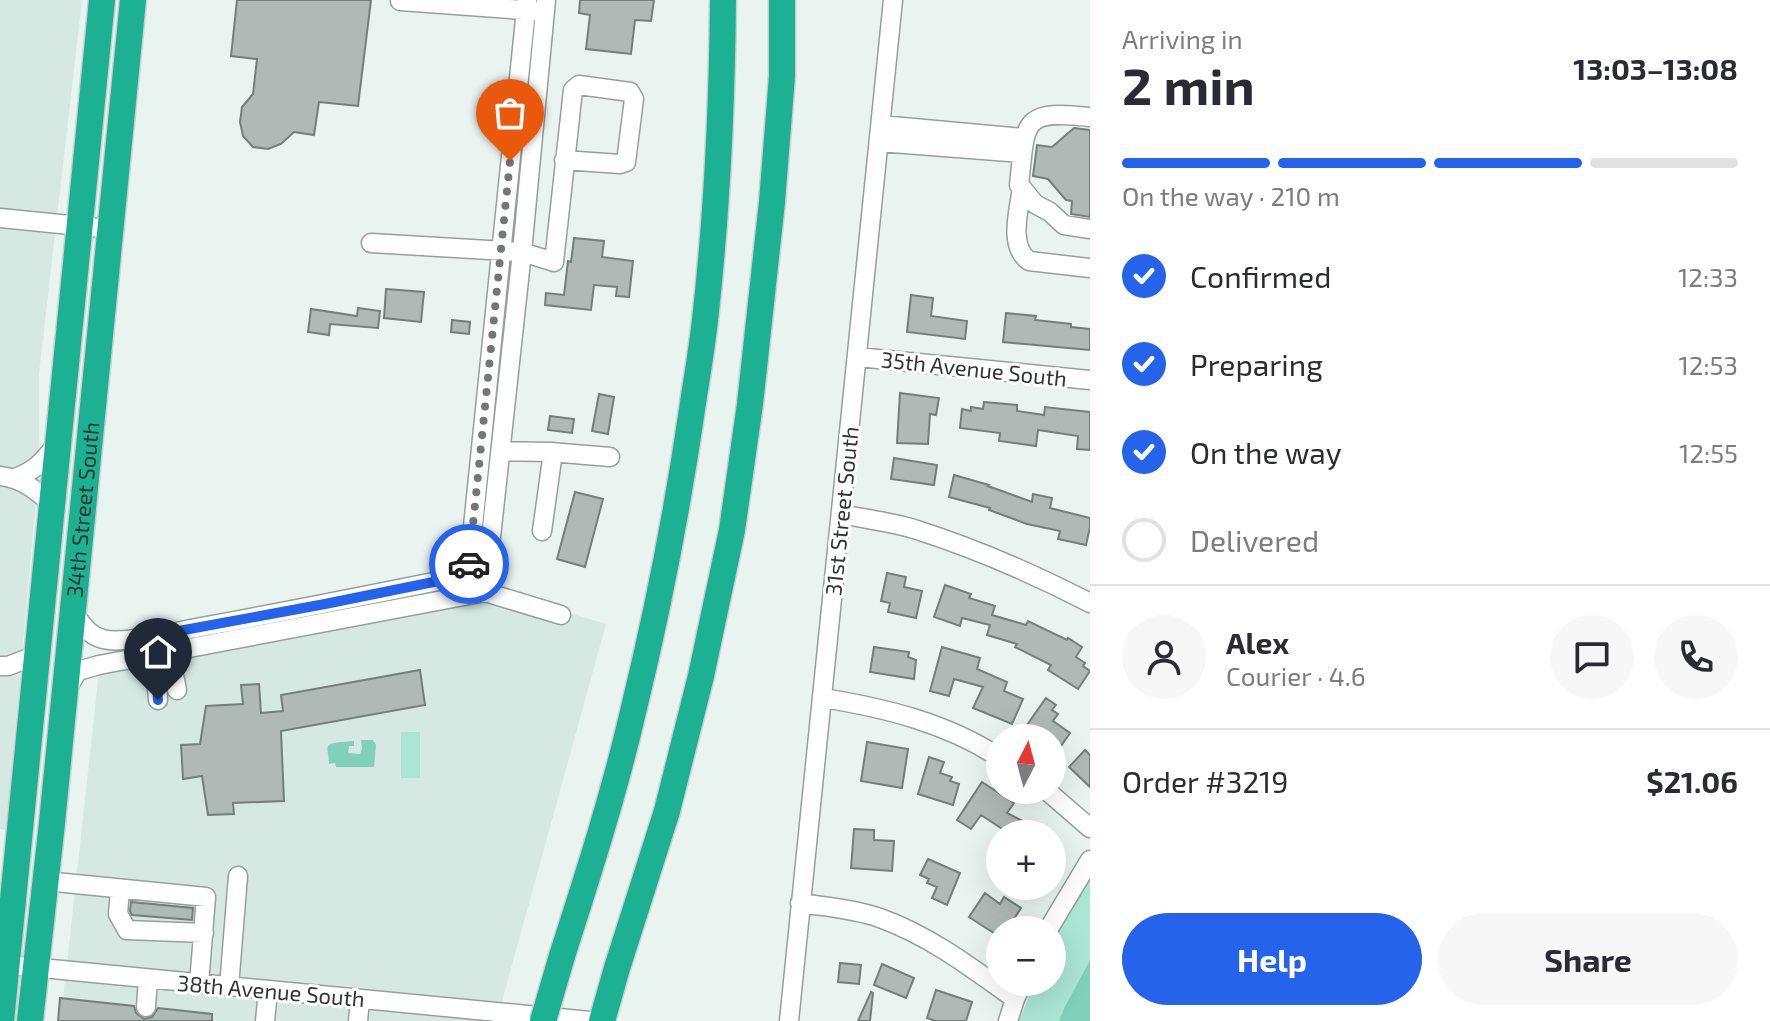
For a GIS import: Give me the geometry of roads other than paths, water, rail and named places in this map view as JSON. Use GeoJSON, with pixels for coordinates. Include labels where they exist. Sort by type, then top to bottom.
{"type":"FeatureCollection","features":[{"type":"Feature","properties":{"kind":"highway","name":"34th Street South"},"geometry":{"type":"LineString","coordinates":[[1,1021],[3,965],[53,505],[102,0]]}},
{"type":"Feature","properties":{"kind":"highway"},"geometry":{"type":"LineString","coordinates":[[121,0],[117,43],[127,59]]}},
{"type":"Feature","properties":{"kind":"highway","name":"34th Street South"},"geometry":{"type":"LineString","coordinates":[[30,1021],[133,0]]}},
{"type":"Feature","properties":{"kind":"highway"},"geometry":{"type":"LineString","coordinates":[[543,1021],[604,824],[633,713],[661,589],[683,470],[705,321],[716,199],[723,0]]}},
{"type":"Feature","properties":{"kind":"highway"},"geometry":{"type":"LineString","coordinates":[[602,1021],[667,811],[701,676],[732,530],[750,404],[772,202],[782,76],[782,0]]}},
{"type":"Feature","properties":{"kind":"highway"},"geometry":{"type":"LineString","coordinates":[[53,505],[64,526],[56,633],[60,644],[69,653]]}},
{"type":"Feature","properties":{"kind":"highway"},"geometry":{"type":"LineString","coordinates":[[37,655],[48,671],[50,682],[42,790],[52,823]]}},
{"type":"Feature","properties":{"kind":"street","name":"31st Street South"},"geometry":{"type":"LineString","coordinates":[[789,1021],[893,0]]}},
{"type":"Feature","properties":{"kind":"street"},"geometry":{"type":"LineString","coordinates":[[400,1],[546,6],[485,592]]}},
{"type":"Feature","properties":{"kind":"street"},"geometry":{"type":"LineString","coordinates":[[468,575],[526,6]]}},
{"type":"Feature","properties":{"kind":"street"},"geometry":{"type":"LineString","coordinates":[[371,243],[522,252],[554,262],[564,160],[573,90],[579,85],[630,92],[634,99],[626,162],[564,160]]}},
{"type":"Feature","properties":{"kind":"street"},"geometry":{"type":"LineString","coordinates":[[1090,117],[1062,114],[1040,117],[1031,122],[1023,146],[1019,185],[1035,204],[1064,225],[1090,229]]}},
{"type":"Feature","properties":{"kind":"street"},"geometry":{"type":"LineString","coordinates":[[880,133],[1023,146]]}},
{"type":"Feature","properties":{"kind":"street"},"geometry":{"type":"LineString","coordinates":[[1022,188],[1017,226],[1023,258],[1037,263],[1090,268]]}},
{"type":"Feature","properties":{"kind":"street"},"geometry":{"type":"LineString","coordinates":[[0,218],[110,229]]}},
{"type":"Feature","properties":{"kind":"street","name":"35th Avenue South"},"geometry":{"type":"LineString","coordinates":[[858,357],[1090,380]]}},
{"type":"Feature","properties":{"kind":"street"},"geometry":{"type":"LineString","coordinates":[[8,477],[32,472],[59,442]]}},
{"type":"Feature","properties":{"kind":"street"},"geometry":{"type":"LineString","coordinates":[[501,451],[610,457]]}},
{"type":"Feature","properties":{"kind":"street"},"geometry":{"type":"LineString","coordinates":[[542,531],[553,452]]}},
{"type":"Feature","properties":{"kind":"street"},"geometry":{"type":"LineString","coordinates":[[8,477],[30,485],[53,505]]}},
{"type":"Feature","properties":{"kind":"street"},"geometry":{"type":"LineString","coordinates":[[841,514],[911,528],[1042,579],[1090,603]]}},
{"type":"Feature","properties":{"kind":"street"},"geometry":{"type":"LineString","coordinates":[[468,575],[485,592],[561,615]]}},
{"type":"Feature","properties":{"kind":"street"},"geometry":{"type":"LineString","coordinates":[[73,610],[86,629],[103,639],[114,641],[468,575]]}},
{"type":"Feature","properties":{"kind":"street"},"geometry":{"type":"LineString","coordinates":[[65,691],[78,671],[99,665],[485,592]]}},
{"type":"Feature","properties":{"kind":"street"},"geometry":{"type":"LineString","coordinates":[[325,604],[332,623]]}},
{"type":"Feature","properties":{"kind":"street"},"geometry":{"type":"LineString","coordinates":[[153,636],[159,654],[156,675],[158,700]]}},
{"type":"Feature","properties":{"kind":"street"},"geometry":{"type":"LineString","coordinates":[[159,654],[172,665],[177,690]]}},
{"type":"Feature","properties":{"kind":"street"},"geometry":{"type":"LineString","coordinates":[[0,666],[37,655]]}},
{"type":"Feature","properties":{"kind":"street"},"geometry":{"type":"LineString","coordinates":[[823,698],[872,706],[910,717],[950,731],[986,750]]}},
{"type":"Feature","properties":{"kind":"street"},"geometry":{"type":"LineString","coordinates":[[1062,804],[1090,828]]}},
{"type":"Feature","properties":{"kind":"street"},"geometry":{"type":"LineString","coordinates":[[1056,916],[1090,860]]}},
{"type":"Feature","properties":{"kind":"street"},"geometry":{"type":"LineString","coordinates":[[229,987],[238,876]]}},
{"type":"Feature","properties":{"kind":"street"},"geometry":{"type":"LineString","coordinates":[[45,881],[206,897],[199,984]]}},
{"type":"Feature","properties":{"kind":"street"},"geometry":{"type":"LineString","coordinates":[[120,889],[118,914],[127,930],[204,933]]}},
{"type":"Feature","properties":{"kind":"street"},"geometry":{"type":"LineString","coordinates":[[800,903],[878,917],[924,937],[986,972]]}},
{"type":"Feature","properties":{"kind":"street","name":"38th Avenue South"},"geometry":{"type":"LineString","coordinates":[[3,965],[590,1021]]}},
{"type":"Feature","properties":{"kind":"street"},"geometry":{"type":"LineString","coordinates":[[146,1007],[148,979]]}},
{"type":"Feature","properties":{"kind":"street"},"geometry":{"type":"LineString","coordinates":[[265,1021],[268,991]]}},
{"type":"Feature","properties":{"kind":"street"},"geometry":{"type":"LineString","coordinates":[[1008,1021],[1017,996]]}},
{"type":"Feature","properties":{"kind":"street"},"geometry":{"type":"LineString","coordinates":[[358,1021],[360,999]]}}]}
